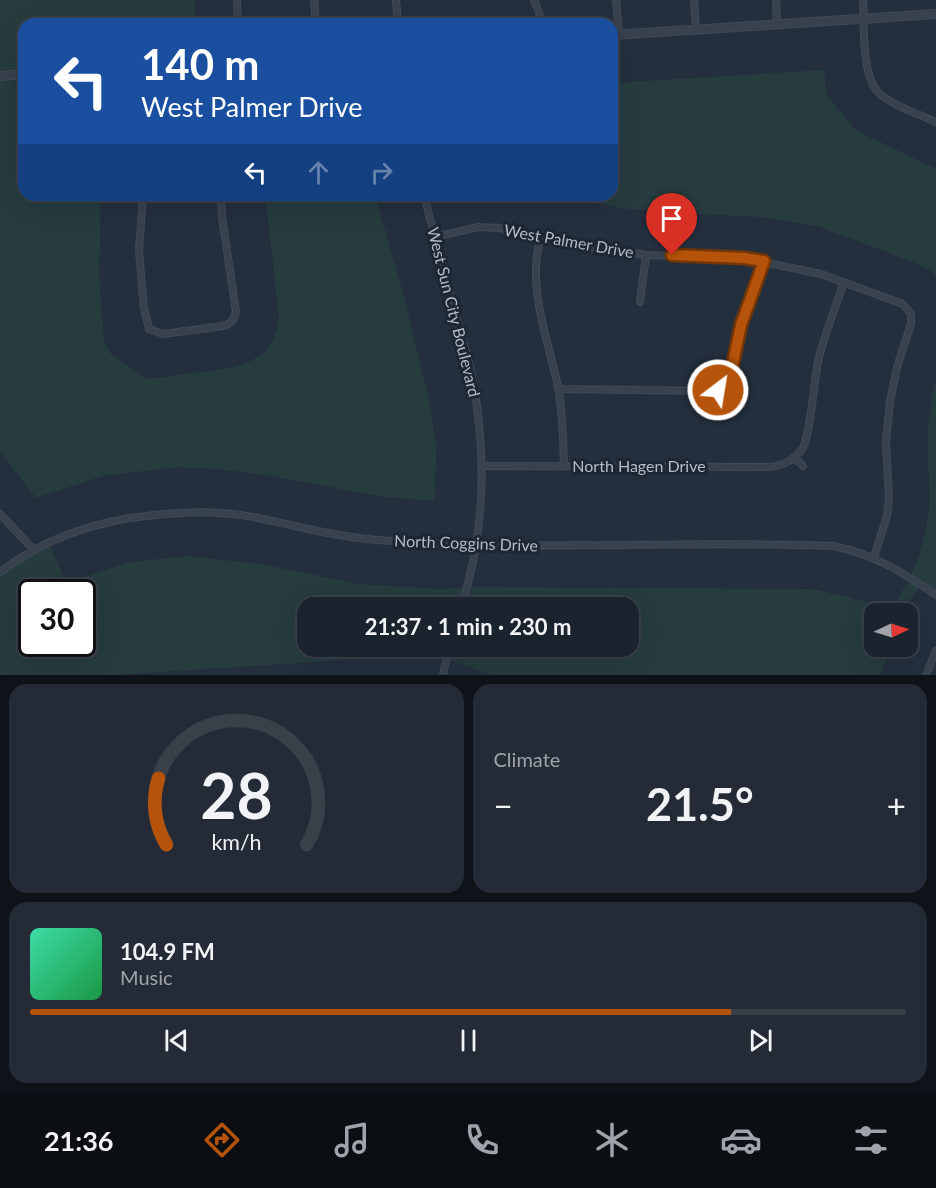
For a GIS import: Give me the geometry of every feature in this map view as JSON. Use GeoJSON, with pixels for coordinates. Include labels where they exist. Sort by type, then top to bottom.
{"type":"FeatureCollection","features":[{"type":"Feature","properties":{"kind":"street"},"geometry":{"type":"LineString","coordinates":[[237,0],[238,18]]}},
{"type":"Feature","properties":{"kind":"street"},"geometry":{"type":"LineString","coordinates":[[314,0],[315,18]]}},
{"type":"Feature","properties":{"kind":"street"},"geometry":{"type":"LineString","coordinates":[[396,0],[398,18]]}},
{"type":"Feature","properties":{"kind":"street"},"geometry":{"type":"LineString","coordinates":[[534,0],[540,18]]}},
{"type":"Feature","properties":{"kind":"street"},"geometry":{"type":"LineString","coordinates":[[615,18],[616,0]]}},
{"type":"Feature","properties":{"kind":"street"},"geometry":{"type":"LineString","coordinates":[[694,0],[696,30]]}},
{"type":"Feature","properties":{"kind":"street"},"geometry":{"type":"LineString","coordinates":[[776,0],[777,24]]}},
{"type":"Feature","properties":{"kind":"street"},"geometry":{"type":"LineString","coordinates":[[863,0],[867,70],[874,88],[898,105],[936,122]]}},
{"type":"Feature","properties":{"kind":"street"},"geometry":{"type":"LineString","coordinates":[[618,35],[936,14]]}},
{"type":"Feature","properties":{"kind":"street"},"geometry":{"type":"LineString","coordinates":[[0,76],[18,74]]}},
{"type":"Feature","properties":{"kind":"street"},"geometry":{"type":"LineString","coordinates":[[142,201],[138,251],[147,324],[158,334],[193,331],[232,322],[236,312],[221,201]]}},
{"type":"Feature","properties":{"kind":"street","name":"West Sun City Boulevard"},"geometry":{"type":"LineString","coordinates":[[426,201],[472,374],[481,435],[481,502],[476,545],[464,597]]}},
{"type":"Feature","properties":{"kind":"street","name":"West Palmer Drive"},"geometry":{"type":"LineString","coordinates":[[435,237],[478,227],[499,228],[646,255],[734,257],[764,261],[820,274],[903,304],[911,314],[911,324],[897,367],[890,402],[886,441],[889,498],[887,516],[874,557]]}},
{"type":"Feature","properties":{"kind":"street"},"geometry":{"type":"LineString","coordinates":[[542,236],[536,259],[536,288],[558,389],[564,466]]}},
{"type":"Feature","properties":{"kind":"street"},"geometry":{"type":"LineString","coordinates":[[640,302],[646,255]]}},
{"type":"Feature","properties":{"kind":"street"},"geometry":{"type":"LineString","coordinates":[[558,389],[711,391],[725,386],[731,375],[741,325],[764,261]]}},
{"type":"Feature","properties":{"kind":"street"},"geometry":{"type":"LineString","coordinates":[[803,466],[795,458],[805,444],[819,359],[844,282]]}},
{"type":"Feature","properties":{"kind":"street","name":"North Hagen Drive"},"geometry":{"type":"LineString","coordinates":[[482,466],[774,467],[795,458]]}},
{"type":"Feature","properties":{"kind":"street","name":"North Coggins Drive"},"geometry":{"type":"LineString","coordinates":[[0,572],[33,549],[66,535],[115,520],[197,512],[238,515],[373,540],[476,545],[834,546],[874,557],[908,574],[936,595]]}},
{"type":"Feature","properties":{"kind":"street"},"geometry":{"type":"LineString","coordinates":[[0,514],[33,549]]}},
{"type":"Feature","properties":{"kind":"street"},"geometry":{"type":"LineString","coordinates":[[926,675],[936,651]]}},
{"type":"Feature","properties":{"kind":"street"},"geometry":{"type":"LineString","coordinates":[[443,675],[447,657]]}},
{"type":"Feature","properties":{"kind":"green space"},"geometry":{"type":"Polygon","coordinates":[[[0,0],[194,0],[196,18],[18,18],[18,201],[101,201],[99,275],[104,342],[110,353],[145,378],[156,378],[236,366],[249,362],[269,346],[276,333],[279,316],[266,201],[377,201],[403,293],[430,404],[436,447],[435,501],[377,496],[272,476],[178,467],[103,476],[36,498],[0,452],[0,0]]]}},
{"type":"Feature","properties":{"kind":"green space"},"geometry":{"type":"Polygon","coordinates":[[[824,70],[827,96],[857,131],[936,169],[936,278],[933,272],[913,262],[817,226],[762,217],[672,213],[629,209],[583,201],[618,201],[618,83],[824,70]]]}},
{"type":"Feature","properties":{"kind":"green space"},"geometry":{"type":"Polygon","coordinates":[[[936,381],[936,595],[922,585],[909,603],[894,603],[913,572],[926,529],[930,495],[928,428],[936,381]]]}},
{"type":"Feature","properties":{"kind":"green space"},"geometry":{"type":"Polygon","coordinates":[[[48,542],[65,579],[18,579],[18,657],[96,657],[96,579],[76,579],[130,562],[187,556],[260,564],[360,584],[441,589],[467,587],[813,589],[870,603],[864,603],[864,657],[888,657],[880,675],[492,675],[446,659],[391,657],[115,675],[0,675],[0,572],[48,542]]]}},
{"type":"Feature","properties":{"kind":"route"},"geometry":{"type":"LineString","coordinates":[[672,255],[764,261],[741,325],[729,382],[718,390]]}}]}
